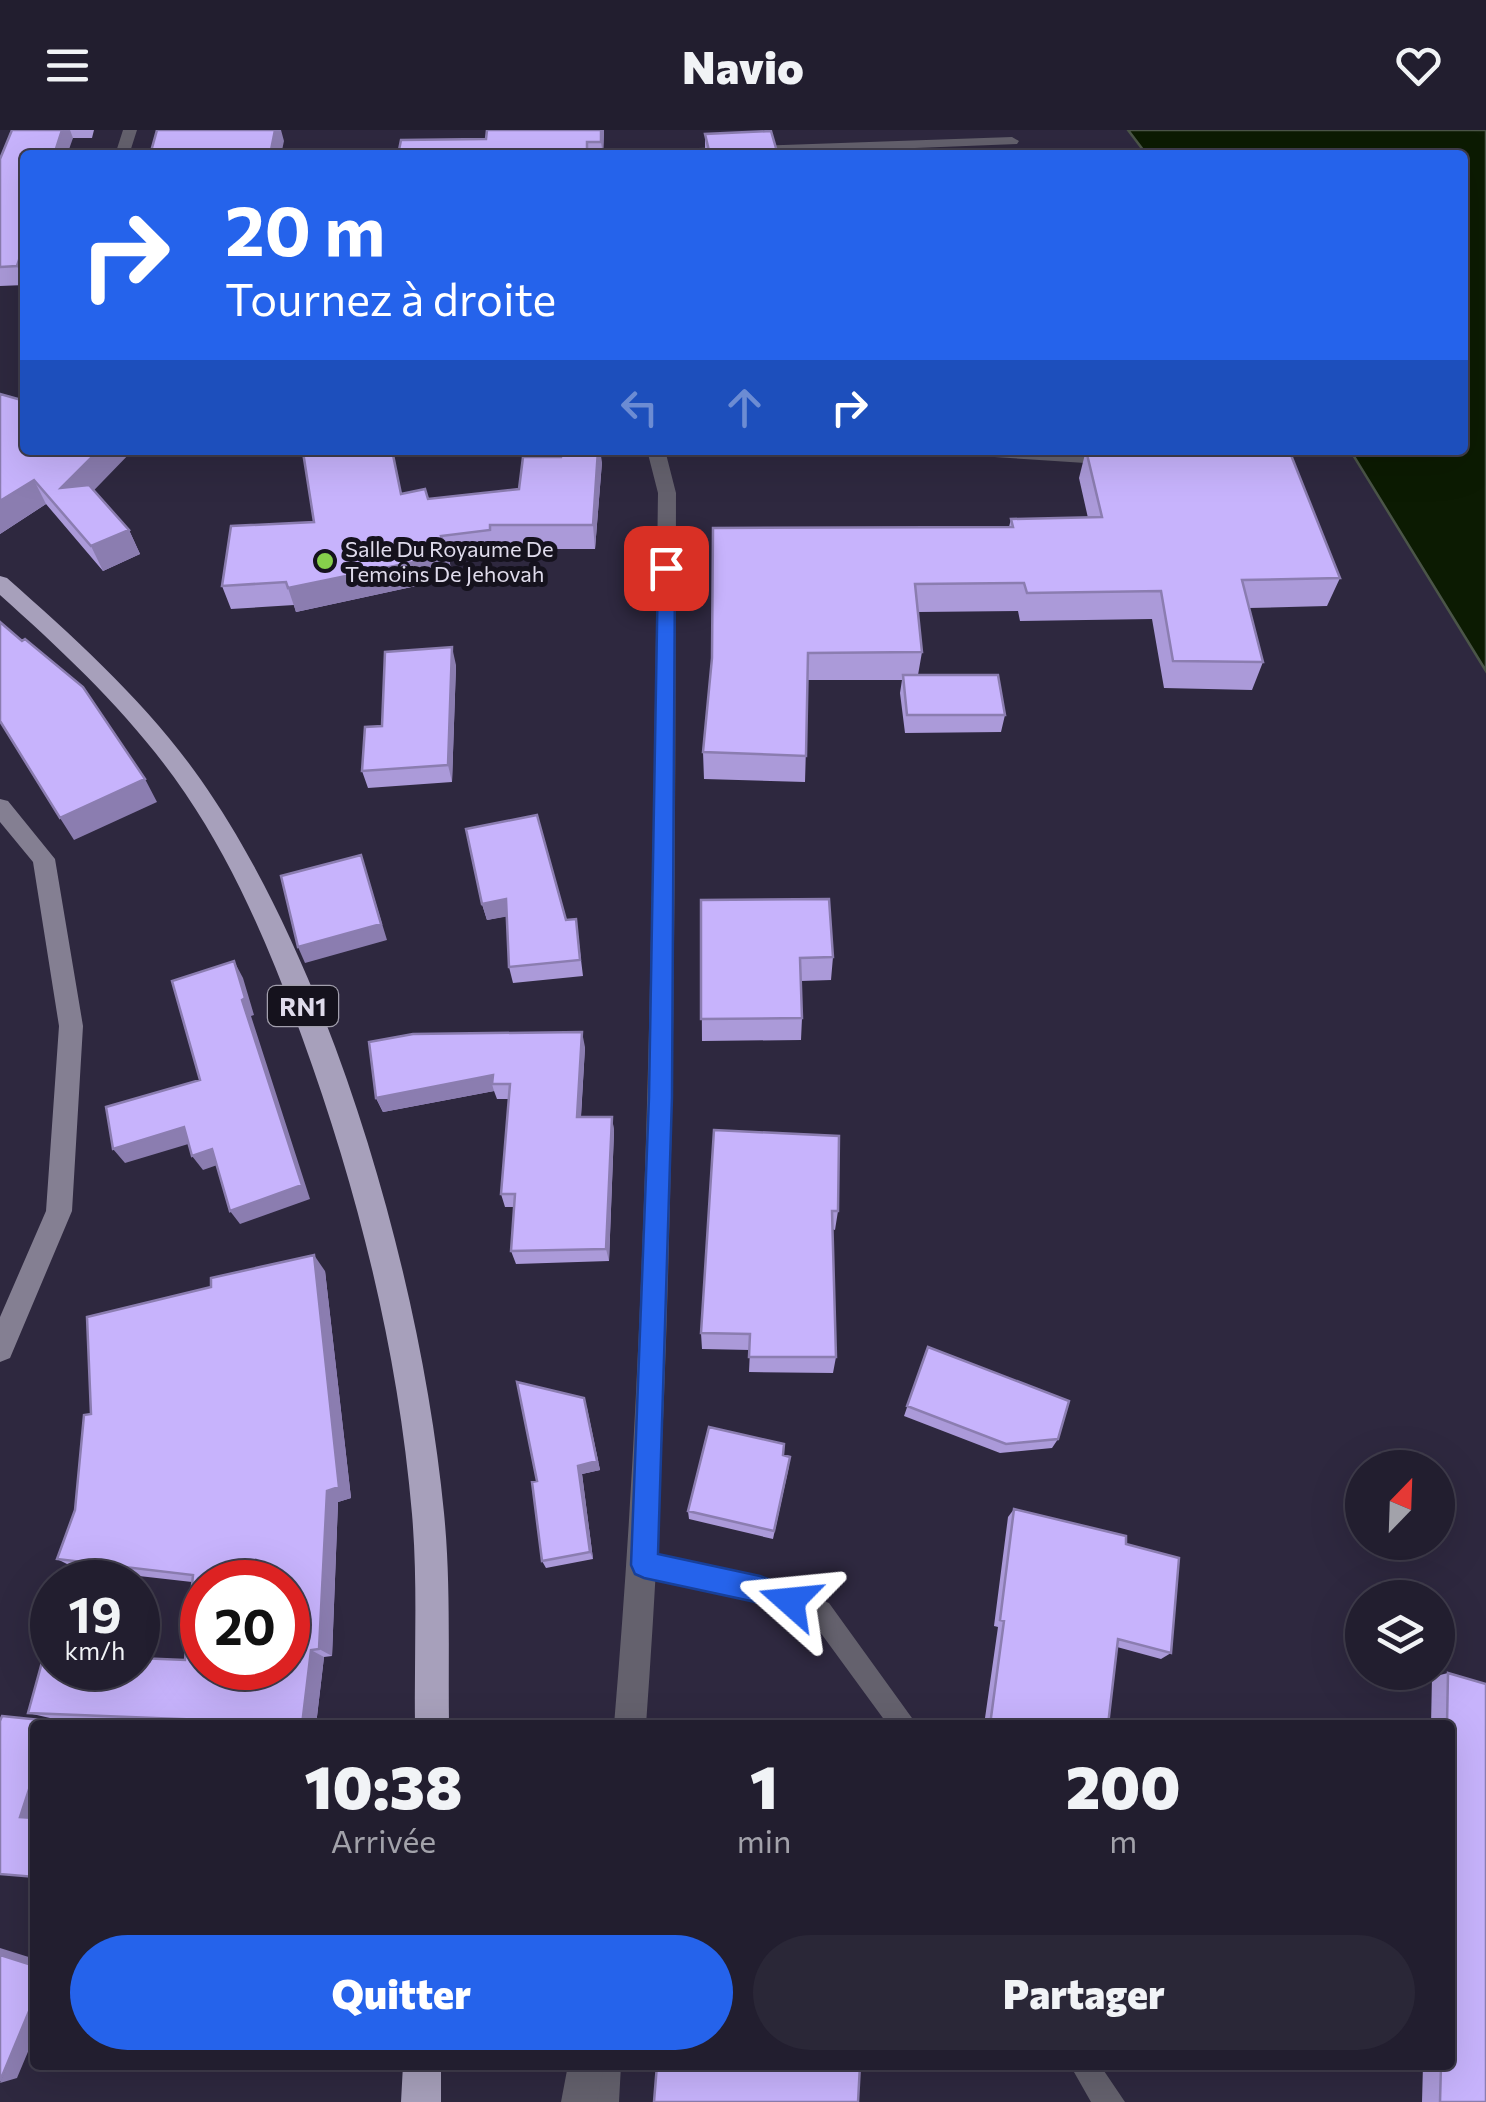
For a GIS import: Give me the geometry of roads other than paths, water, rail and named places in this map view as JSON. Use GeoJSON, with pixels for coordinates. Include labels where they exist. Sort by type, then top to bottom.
{"type":"FeatureCollection","features":[{"type":"Feature","properties":{"kind":"highway","name":"RN1"},"geometry":{"type":"LineString","coordinates":[[0,583],[83,658],[144,724],[213,817],[279,944],[344,1111],[404,1337],[428,1516],[432,1720]]}},
{"type":"Feature","properties":{"kind":"highway"},"geometry":{"type":"LineString","coordinates":[[421,2102],[422,2070]]}},
{"type":"Feature","properties":{"kind":"main road"},"geometry":{"type":"LineString","coordinates":[[0,808],[44,859],[72,1026],[59,1211],[0,1349]]}},
{"type":"Feature","properties":{"kind":"street"},"geometry":{"type":"LineString","coordinates":[[641,150],[1012,141]]}},
{"type":"Feature","properties":{"kind":"street"},"geometry":{"type":"LineString","coordinates":[[630,1720],[644,1565],[660,1097],[667,493],[657,455]]}},
{"type":"Feature","properties":{"kind":"street"},"geometry":{"type":"LineString","coordinates":[[1049,455],[1135,460]]}},
{"type":"Feature","properties":{"kind":"street"},"geometry":{"type":"LineString","coordinates":[[579,2102],[585,2070]]}},
{"type":"Feature","properties":{"kind":"lane"},"geometry":{"type":"LineString","coordinates":[[644,1565],[760,1590],[820,1612],[900,1720]]}},
{"type":"Feature","properties":{"kind":"lane"},"geometry":{"type":"LineString","coordinates":[[605,2102],[606,2070]]}},
{"type":"Feature","properties":{"kind":"lane"},"geometry":{"type":"LineString","coordinates":[[1087,2070],[1110,2102]]}},
{"type":"Feature","properties":{"kind":"place","name":"Salle Du Royaume De Temoins De Jehovah"},"geometry":{"type":"Point","coordinates":[325,561]}}]}
